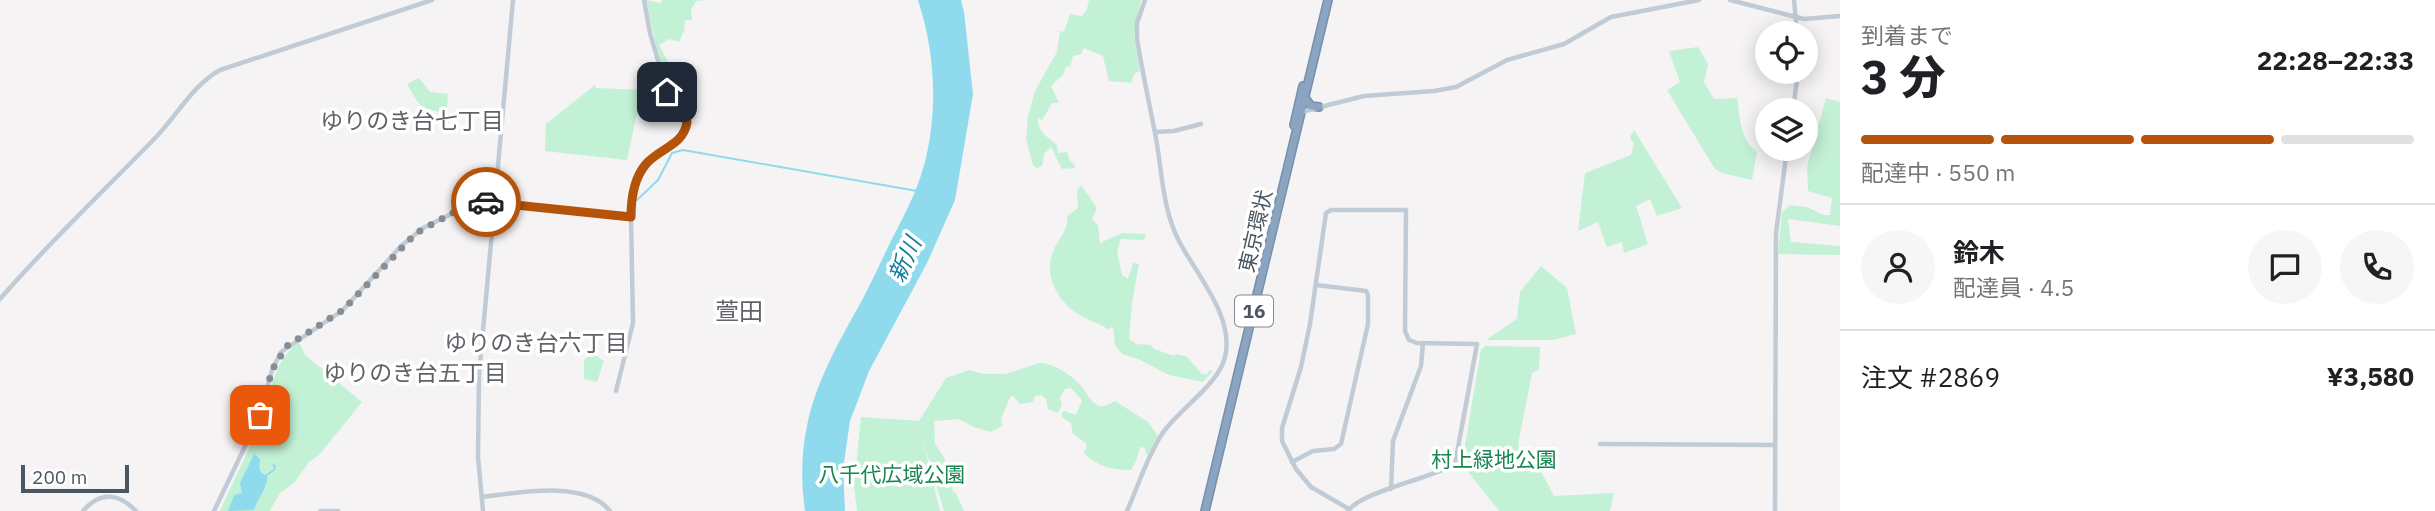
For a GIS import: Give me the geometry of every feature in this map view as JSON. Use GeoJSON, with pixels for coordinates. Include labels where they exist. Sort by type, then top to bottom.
{"type":"FeatureCollection","features":[{"type":"Feature","properties":{"kind":"highway","name":"東京環状"},"geometry":{"type":"LineString","coordinates":[[1299,112],[1305,98],[1326,0]]}},
{"type":"Feature","properties":{"kind":"highway","name":"東京環状"},"geometry":{"type":"LineString","coordinates":[[1203,511],[1326,0]]}},
{"type":"Feature","properties":{"kind":"highway"},"geometry":{"type":"LineString","coordinates":[[1305,98],[1308,105],[1319,107]]}},
{"type":"Feature","properties":{"kind":"street"},"geometry":{"type":"LineString","coordinates":[[0,299],[68,224],[169,124],[205,78],[220,70],[429,0]]}},
{"type":"Feature","properties":{"kind":"street"},"geometry":{"type":"LineString","coordinates":[[483,511],[477,423],[479,375],[513,0]]}},
{"type":"Feature","properties":{"kind":"street"},"geometry":{"type":"LineString","coordinates":[[616,391],[633,323],[633,196],[643,168],[679,140],[687,123],[667,92],[646,19],[644,0]]}},
{"type":"Feature","properties":{"kind":"street"},"geometry":{"type":"LineString","coordinates":[[1126,511],[1161,436],[1172,420],[1220,369],[1226,353],[1225,328],[1210,291],[1173,227],[1137,39],[1137,23],[1145,0]]}},
{"type":"Feature","properties":{"kind":"street"},"geometry":{"type":"LineString","coordinates":[[1299,112],[1364,96],[1456,87],[1507,60],[1564,44],[1611,16],[1699,0]]}},
{"type":"Feature","properties":{"kind":"street"},"geometry":{"type":"LineString","coordinates":[[1730,0],[1797,18],[1840,16]]}},
{"type":"Feature","properties":{"kind":"street"},"geometry":{"type":"LineString","coordinates":[[1794,0],[1797,18]]}},
{"type":"Feature","properties":{"kind":"street"},"geometry":{"type":"LineString","coordinates":[[1155,132],[1174,131],[1201,124]]}},
{"type":"Feature","properties":{"kind":"street"},"geometry":{"type":"LineString","coordinates":[[1775,511],[1776,225],[1785,161]]}},
{"type":"Feature","properties":{"kind":"street"},"geometry":{"type":"LineString","coordinates":[[214,511],[260,415],[272,370],[281,352],[343,310],[401,246],[423,228],[471,204],[495,202],[631,217]]}},
{"type":"Feature","properties":{"kind":"street"},"geometry":{"type":"LineString","coordinates":[[1406,210],[1405,331],[1409,340],[1423,344],[1477,344],[1455,464],[1362,500],[1349,510],[1311,487],[1296,469],[1283,445],[1282,432],[1301,367],[1325,216],[1328,211],[1406,210]]}},
{"type":"Feature","properties":{"kind":"street"},"geometry":{"type":"LineString","coordinates":[[1292,462],[1313,451],[1334,449],[1340,444],[1368,321],[1366,292],[1316,285]]}},
{"type":"Feature","properties":{"kind":"street"},"geometry":{"type":"LineString","coordinates":[[1391,489],[1392,446],[1421,366],[1423,344]]}},
{"type":"Feature","properties":{"kind":"street"},"geometry":{"type":"LineString","coordinates":[[1600,444],[1774,445]]}},
{"type":"Feature","properties":{"kind":"street"},"geometry":{"type":"LineString","coordinates":[[482,497],[566,490],[597,501],[610,511]]}},
{"type":"Feature","properties":{"kind":"street"},"geometry":{"type":"LineString","coordinates":[[83,511],[92,500],[105,497],[122,500],[136,511]]}},
{"type":"Feature","properties":{"kind":"street"},"geometry":{"type":"LineString","coordinates":[[320,511],[338,511]]}},
{"type":"Feature","properties":{"kind":"green space"},"geometry":{"type":"Polygon","coordinates":[[[646,0],[661,3],[662,0],[706,0],[696,1],[691,10],[692,20],[685,20],[679,42],[669,39],[659,45],[670,65],[662,72],[646,0]]]}},
{"type":"Feature","properties":{"kind":"green space"},"geometry":{"type":"Polygon","coordinates":[[[1089,0],[1141,0],[1134,33],[1140,71],[1134,74],[1131,83],[1109,81],[1103,56],[1084,48],[1081,54],[1073,56],[1070,67],[1066,66],[1063,75],[1051,86],[1059,103],[1052,103],[1043,119],[1038,117],[1038,122],[1044,134],[1057,145],[1058,153],[1067,152],[1075,168],[1062,169],[1051,147],[1044,154],[1042,166],[1037,168],[1033,165],[1026,139],[1028,116],[1035,91],[1057,52],[1060,31],[1064,32],[1070,14],[1082,16],[1089,0]]]}},
{"type":"Feature","properties":{"kind":"green space"},"geometry":{"type":"Polygon","coordinates":[[[1698,47],[1708,64],[1704,82],[1714,99],[1737,98],[1744,135],[1755,150],[1752,180],[1715,169],[1667,90],[1680,82],[1669,51],[1698,47]]]}},
{"type":"Feature","properties":{"kind":"green space"},"geometry":{"type":"Polygon","coordinates":[[[419,78],[430,92],[448,94],[447,112],[426,109],[418,102],[407,84],[419,78]]]}},
{"type":"Feature","properties":{"kind":"green space"},"geometry":{"type":"Polygon","coordinates":[[[595,85],[596,88],[642,90],[627,160],[545,151],[546,124],[595,85]]]}},
{"type":"Feature","properties":{"kind":"green space"},"geometry":{"type":"Polygon","coordinates":[[[1826,98],[1840,102],[1840,226],[1788,219],[1791,242],[1840,246],[1840,255],[1778,254],[1782,212],[1790,205],[1807,207],[1823,215],[1830,215],[1832,198],[1808,191],[1809,161],[1818,161],[1818,127],[1826,98]]]}},
{"type":"Feature","properties":{"kind":"green space"},"geometry":{"type":"Polygon","coordinates":[[[1634,130],[1682,208],[1657,216],[1650,199],[1636,206],[1648,244],[1624,253],[1622,242],[1607,247],[1598,222],[1578,231],[1585,173],[1631,155],[1634,144],[1630,137],[1634,130]]]}},
{"type":"Feature","properties":{"kind":"green space"},"geometry":{"type":"Polygon","coordinates":[[[1081,185],[1097,208],[1092,219],[1098,225],[1100,243],[1122,233],[1146,234],[1144,240],[1121,239],[1117,252],[1122,275],[1128,279],[1133,263],[1139,264],[1129,339],[1136,344],[1151,345],[1154,349],[1174,356],[1176,354],[1187,357],[1202,374],[1213,371],[1203,382],[1169,375],[1122,354],[1115,345],[1113,327],[1108,329],[1078,314],[1063,301],[1053,285],[1051,256],[1066,228],[1067,216],[1078,208],[1077,191],[1081,185]]]}},
{"type":"Feature","properties":{"kind":"green space"},"geometry":{"type":"Polygon","coordinates":[[[1541,266],[1567,288],[1576,334],[1553,340],[1486,340],[1517,319],[1520,292],[1541,266]]]}},
{"type":"Feature","properties":{"kind":"green space"},"geometry":{"type":"Polygon","coordinates":[[[298,343],[305,355],[362,402],[294,483],[280,493],[270,511],[220,511],[261,421],[278,368],[298,343]]]}},
{"type":"Feature","properties":{"kind":"green space","name":"村上緑地公園"},"geometry":{"type":"Polygon","coordinates":[[[1485,346],[1540,347],[1539,369],[1532,373],[1518,445],[1529,466],[1538,466],[1554,496],[1614,493],[1610,511],[1499,511],[1462,464],[1481,350],[1485,346]]]}},
{"type":"Feature","properties":{"kind":"green space"},"geometry":{"type":"Polygon","coordinates":[[[592,353],[604,361],[597,382],[584,379],[584,360],[592,353]]]}},
{"type":"Feature","properties":{"kind":"green space","name":"八千代広域公園"},"geometry":{"type":"Polygon","coordinates":[[[1040,363],[1051,365],[1069,375],[1099,406],[1115,401],[1148,422],[1158,436],[1148,454],[1146,455],[1145,448],[1140,447],[1131,470],[1106,467],[1089,458],[1084,453],[1087,444],[1073,434],[1071,423],[1062,417],[1064,411],[1076,415],[1082,400],[1071,388],[1065,389],[1060,398],[1062,405],[1058,413],[1048,409],[1046,399],[1041,395],[1035,396],[1033,402],[1020,404],[1013,396],[1010,397],[1001,419],[1002,426],[991,432],[959,419],[934,421],[935,444],[944,457],[953,492],[964,511],[944,511],[923,440],[940,511],[857,511],[854,486],[861,417],[919,421],[946,378],[969,370],[984,374],[1005,374],[1040,363]]]}},
{"type":"Feature","properties":{"kind":"water","name":"新川"},"geometry":{"type":"Polygon","coordinates":[[[918,0],[961,0],[964,12],[973,94],[955,200],[927,263],[869,371],[850,421],[843,469],[845,511],[805,511],[802,479],[804,447],[816,394],[836,348],[908,206],[927,153],[933,76],[928,38],[918,0]]]}},
{"type":"Feature","properties":{"kind":"water"},"geometry":{"type":"Polygon","coordinates":[[[254,454],[260,459],[262,473],[265,475],[274,469],[272,463],[276,466],[275,470],[267,476],[266,485],[254,510],[228,511],[234,495],[242,493],[240,483],[254,454]]]}},
{"type":"Feature","properties":{"kind":"waterway"},"geometry":{"type":"LineString","coordinates":[[637,200],[658,180],[672,153],[683,150],[917,191]]}},
{"type":"Feature","properties":{"kind":"way so far"},"geometry":{"type":"LineString","coordinates":[[260,415],[272,370],[287,346],[343,310],[416,233],[462,208],[477,202],[486,202]]}},
{"type":"Feature","properties":{"kind":"district","name":"ゆりのき台七丁目"},"geometry":{"type":"Point","coordinates":[412,120]}},
{"type":"Feature","properties":{"kind":"district","name":"萱田"},"geometry":{"type":"Point","coordinates":[739,311]}},
{"type":"Feature","properties":{"kind":"district","name":"ゆりのき台六丁目"},"geometry":{"type":"Point","coordinates":[536,342]}},
{"type":"Feature","properties":{"kind":"district","name":"ゆりのき台五丁目"},"geometry":{"type":"Point","coordinates":[415,372]}},
{"type":"Feature","properties":{"kind":"route"},"geometry":{"type":"LineString","coordinates":[[486,202],[631,217],[631,204],[643,168],[679,140],[686,129],[687,122],[667,92]]}}]}
